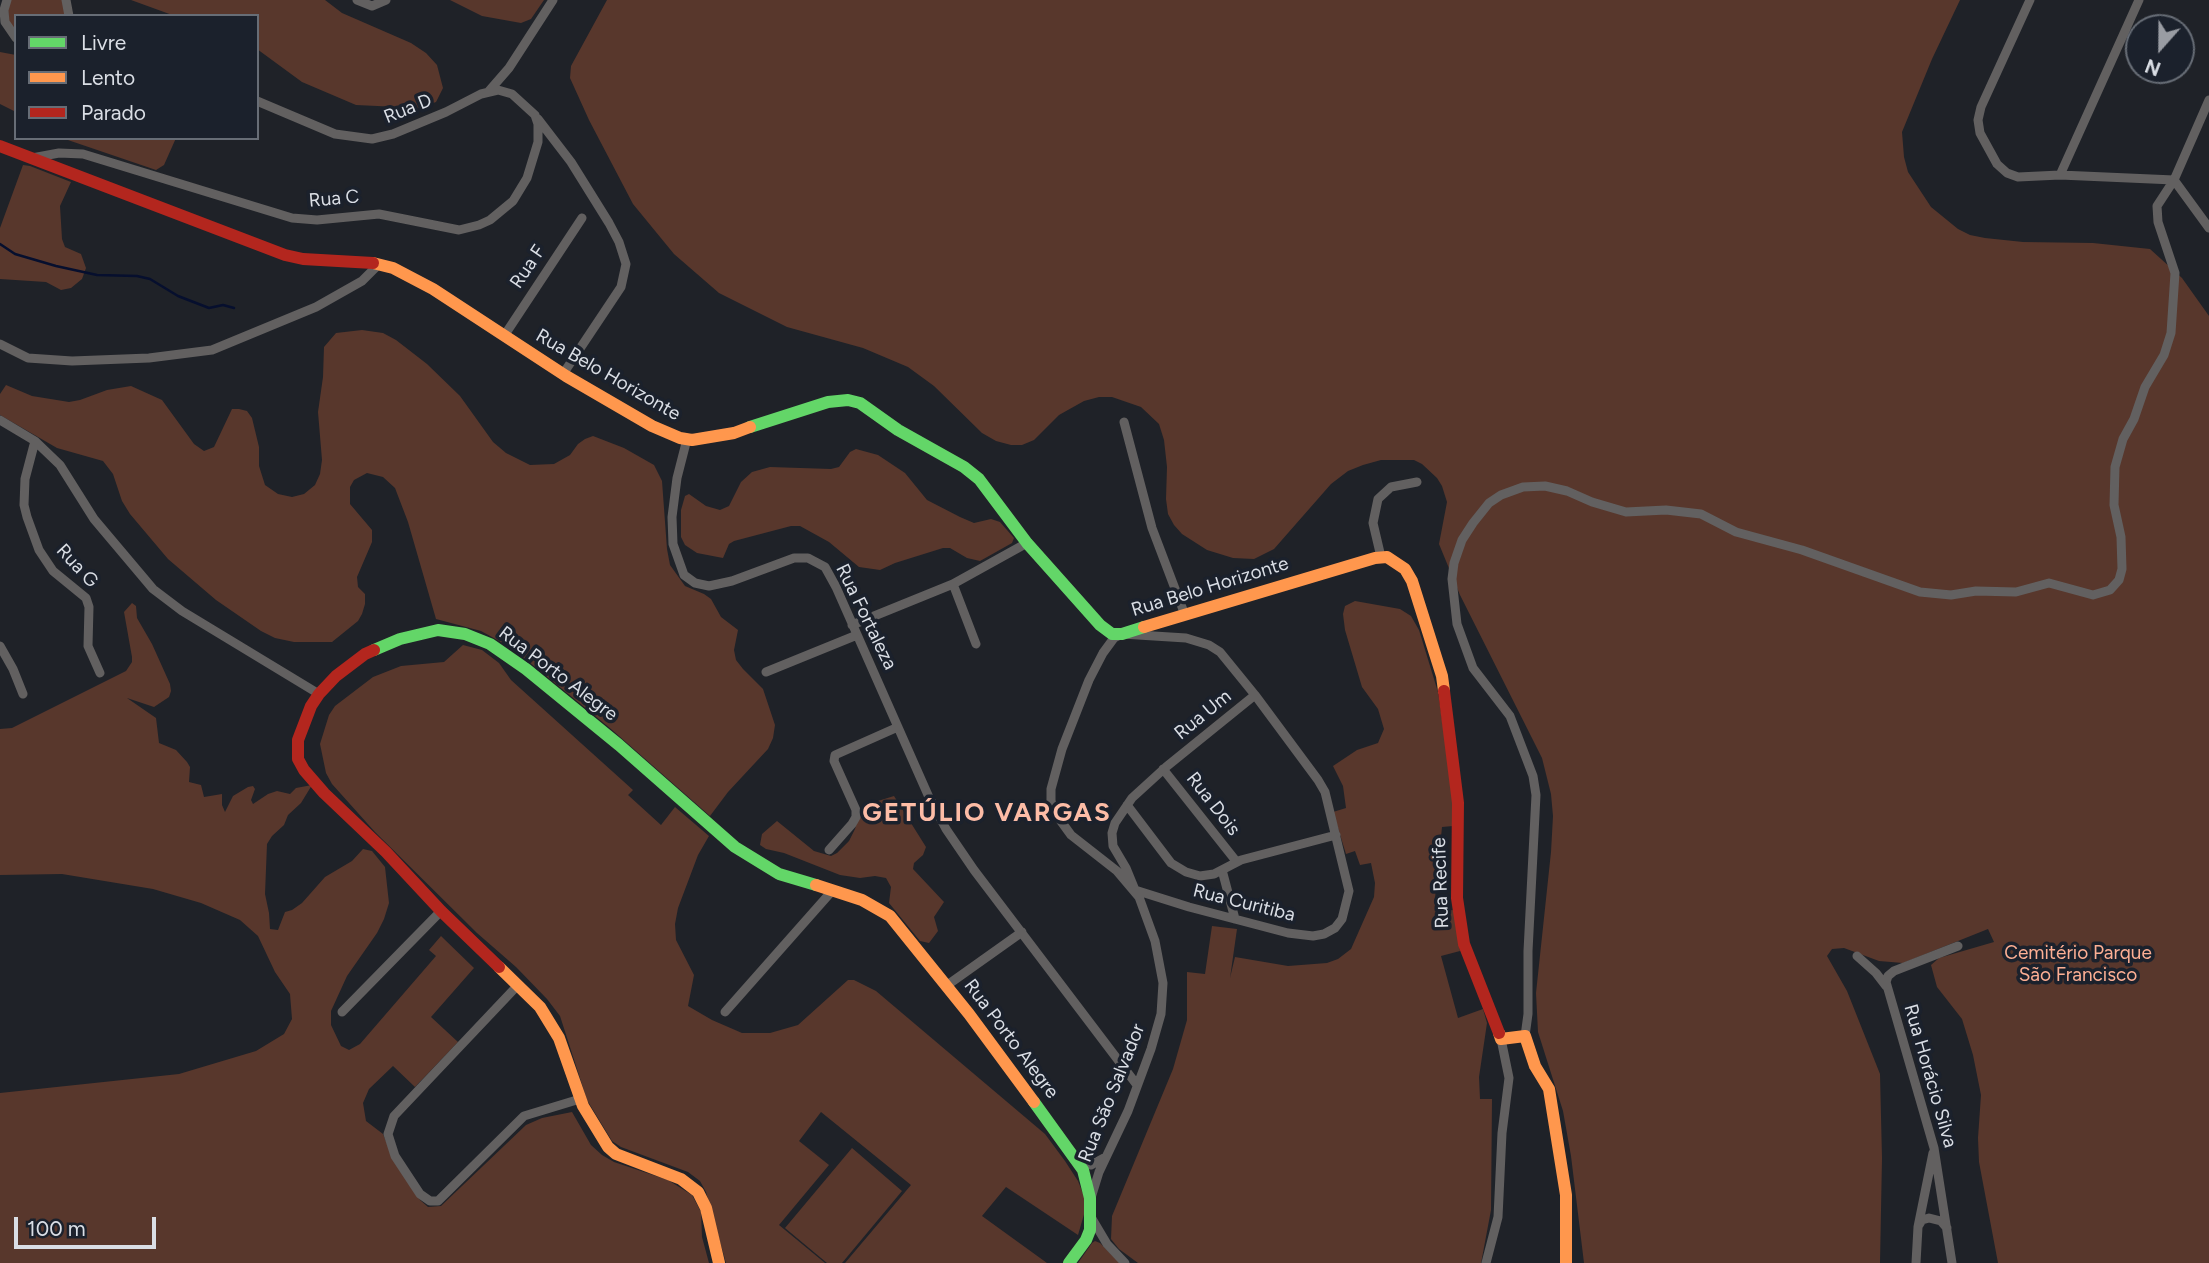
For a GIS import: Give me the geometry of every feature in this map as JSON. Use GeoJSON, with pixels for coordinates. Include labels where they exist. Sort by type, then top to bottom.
{"type":"FeatureCollection","features":[{"type":"Feature","properties":{"kind":"street"},"geometry":{"type":"LineString","coordinates":[[7,0],[5,22],[14,35]]}},
{"type":"Feature","properties":{"kind":"street"},"geometry":{"type":"LineString","coordinates":[[357,0],[372,6],[387,0]]}},
{"type":"Feature","properties":{"kind":"street","name":"Rua D"},"geometry":{"type":"LineString","coordinates":[[259,102],[335,134],[372,139],[404,130],[489,91],[508,70],[552,0]]}},
{"type":"Feature","properties":{"kind":"street"},"geometry":{"type":"LineString","coordinates":[[2031,0],[1981,107],[1978,120],[1980,133],[1997,164],[2007,173],[2031,178],[2060,175],[2174,180]]}},
{"type":"Feature","properties":{"kind":"street"},"geometry":{"type":"LineString","coordinates":[[2060,175],[2139,0]]}},
{"type":"Feature","properties":{"kind":"street"},"geometry":{"type":"LineString","coordinates":[[508,70],[507,85],[558,144],[614,232],[626,264],[625,276],[617,295],[563,374]]}},
{"type":"Feature","properties":{"kind":"street","name":"Rua D"},"geometry":{"type":"LineString","coordinates":[[489,91],[507,92],[523,102]]}},
{"type":"Feature","properties":{"kind":"street"},"geometry":{"type":"LineString","coordinates":[[1566,1263],[1566,1195],[1551,1101],[1547,1086],[1531,1057],[1525,1036],[1536,795],[1533,776],[1514,725],[1473,668],[1457,624],[1452,579],[1462,540],[1478,516],[1500,495],[1523,487],[1545,486],[1626,512],[1666,510],[1701,514],[1736,532],[1809,552],[1920,592],[1951,595],[1976,590],[2016,592],[2049,583],[2093,595],[2105,593],[2117,584],[2122,569],[2121,537],[2114,505],[2115,464],[2145,387],[2164,355],[2171,333],[2175,273],[2158,222],[2157,206],[2174,180],[2209,100]]}},
{"type":"Feature","properties":{"kind":"street","name":"Rua C"},"geometry":{"type":"LineString","coordinates":[[31,159],[74,152],[94,156],[292,218],[317,220],[379,214],[459,230],[484,223],[513,201],[527,178],[538,142],[535,116]]}},
{"type":"Feature","properties":{"kind":"street"},"geometry":{"type":"LineString","coordinates":[[538,142],[547,138],[558,144]]}},
{"type":"Feature","properties":{"kind":"street","name":"Rua Belo Horizonte"},"geometry":{"type":"LineString","coordinates":[[0,146],[285,256],[379,264],[426,285],[563,374],[652,426],[687,439],[703,439],[744,431],[804,408],[828,402],[857,402],[908,437],[972,472],[992,494],[1027,543],[1104,629],[1112,634],[1122,634],[1381,557]]}},
{"type":"Feature","properties":{"kind":"street"},"geometry":{"type":"LineString","coordinates":[[2174,180],[2209,228]]}},
{"type":"Feature","properties":{"kind":"street","name":"Rua F"},"geometry":{"type":"LineString","coordinates":[[503,336],[582,218]]}},
{"type":"Feature","properties":{"kind":"street"},"geometry":{"type":"LineString","coordinates":[[0,344],[28,358],[72,361],[149,358],[212,350],[308,311],[362,281],[379,264]]}},
{"type":"Feature","properties":{"kind":"street"},"geometry":{"type":"LineString","coordinates":[[0,420],[35,441],[60,465],[94,519],[153,589],[171,604],[319,694]]}},
{"type":"Feature","properties":{"kind":"street"},"geometry":{"type":"LineString","coordinates":[[1124,422],[1152,528],[1185,614]]}},
{"type":"Feature","properties":{"kind":"street","name":"Rua Fortaleza"},"geometry":{"type":"LineString","coordinates":[[687,439],[677,478],[672,517],[676,558],[687,578],[703,585],[717,585],[789,559],[808,558],[828,571],[928,795],[946,828],[1138,1086]]}},
{"type":"Feature","properties":{"kind":"street","name":"Rua G"},"geometry":{"type":"LineString","coordinates":[[35,441],[25,479],[24,505],[27,517],[39,550],[52,571],[86,598],[89,607],[88,646],[100,673]]}},
{"type":"Feature","properties":{"kind":"street"},"geometry":{"type":"LineString","coordinates":[[1381,557],[1373,523],[1378,499],[1391,487],[1417,482]]}},
{"type":"Feature","properties":{"kind":"street"},"geometry":{"type":"LineString","coordinates":[[852,625],[953,584],[1027,543]]}},
{"type":"Feature","properties":{"kind":"street","name":"Rua Recife"},"geometry":{"type":"LineString","coordinates":[[1381,557],[1397,562],[1409,575],[1442,676],[1458,803],[1457,898],[1462,933],[1467,955],[1501,1039],[1509,1078],[1502,1133],[1498,1217],[1486,1263]]}},
{"type":"Feature","properties":{"kind":"street"},"geometry":{"type":"LineString","coordinates":[[953,584],[976,643]]}},
{"type":"Feature","properties":{"kind":"street","name":"Rua Porto Alegre"},"geometry":{"type":"LineString","coordinates":[[719,1263],[706,1208],[698,1192],[673,1175],[612,1151],[603,1141],[580,1099],[554,1026],[541,1007],[440,911],[386,852],[315,784],[300,764],[298,740],[308,714],[319,694],[349,664],[383,645],[438,630],[476,637],[526,669],[619,745],[735,848],[779,874],[862,900],[890,916],[1077,1158],[1086,1177],[1091,1217],[1088,1237],[1069,1263]]}},
{"type":"Feature","properties":{"kind":"street","name":"Rua Um"},"geometry":{"type":"LineString","coordinates":[[1122,634],[1178,637],[1209,645],[1226,657],[1255,695],[1163,769],[1117,818],[1112,837],[1135,890]]}},
{"type":"Feature","properties":{"kind":"street","name":"Rua São Salvador"},"geometry":{"type":"LineString","coordinates":[[1090,1203],[1095,1181],[1138,1086],[1158,1024],[1163,993],[1162,973],[1143,904],[1135,890],[1067,830],[1058,818],[1050,795],[1062,749],[1088,680],[1108,645],[1122,634]]}},
{"type":"Feature","properties":{"kind":"street"},"geometry":{"type":"LineString","coordinates":[[765,673],[857,635]]}},
{"type":"Feature","properties":{"kind":"street"},"geometry":{"type":"LineString","coordinates":[[0,646],[23,694]]}},
{"type":"Feature","properties":{"kind":"street","name":"Rua Curitiba"},"geometry":{"type":"LineString","coordinates":[[1135,890],[1305,936],[1324,934],[1335,928],[1344,914],[1349,891],[1321,784],[1255,695]]}},
{"type":"Feature","properties":{"kind":"street"},"geometry":{"type":"LineString","coordinates":[[829,850],[856,817],[856,810],[834,757],[838,752],[898,727]]}},
{"type":"Feature","properties":{"kind":"street","name":"Rua Dois"},"geometry":{"type":"LineString","coordinates":[[1163,769],[1236,861]]}},
{"type":"Feature","properties":{"kind":"street"},"geometry":{"type":"LineString","coordinates":[[1127,805],[1174,865],[1200,876],[1211,875],[1236,861],[1336,835]]}},
{"type":"Feature","properties":{"kind":"street"},"geometry":{"type":"LineString","coordinates":[[1124,862],[1143,888],[1161,899]]}},
{"type":"Feature","properties":{"kind":"street"},"geometry":{"type":"LineString","coordinates":[[1222,870],[1235,919]]}},
{"type":"Feature","properties":{"kind":"street"},"geometry":{"type":"LineString","coordinates":[[725,1012],[832,891]]}},
{"type":"Feature","properties":{"kind":"street"},"geometry":{"type":"LineString","coordinates":[[342,1012],[440,911]]}},
{"type":"Feature","properties":{"kind":"street"},"geometry":{"type":"LineString","coordinates":[[946,986],[1022,932]]}},
{"type":"Feature","properties":{"kind":"street"},"geometry":{"type":"LineString","coordinates":[[1886,988],[1860,959],[1879,970],[1892,972],[1958,946]]}},
{"type":"Feature","properties":{"kind":"street","name":"Rua Horácio Silva"},"geometry":{"type":"LineString","coordinates":[[1892,972],[1886,978],[1886,988],[1934,1148],[1952,1263]]}},
{"type":"Feature","properties":{"kind":"street"},"geometry":{"type":"LineString","coordinates":[[518,985],[394,1116],[388,1133],[395,1156],[420,1194],[430,1201],[438,1201],[524,1116],[580,1099]]}},
{"type":"Feature","properties":{"kind":"street"},"geometry":{"type":"LineString","coordinates":[[1501,1039],[1525,1036]]}},
{"type":"Feature","properties":{"kind":"street"},"geometry":{"type":"LineString","coordinates":[[1916,1263],[1919,1227],[1934,1148]]}},
{"type":"Feature","properties":{"kind":"street"},"geometry":{"type":"LineString","coordinates":[[1077,1158],[1091,1165],[1098,1164],[1105,1157]]}},
{"type":"Feature","properties":{"kind":"street"},"geometry":{"type":"LineString","coordinates":[[1091,1217],[1104,1240],[1125,1263]]}},
{"type":"Feature","properties":{"kind":"street"},"geometry":{"type":"LineString","coordinates":[[1919,1227],[1922,1220],[1929,1218],[1941,1222],[1948,1229]]}},
{"type":"Feature","properties":{"kind":"street"},"geometry":{"type":"LineString","coordinates":[[1088,1237],[1095,1236],[1104,1240]]}},
{"type":"Feature","properties":{"kind":"green space"},"geometry":{"type":"Polygon","coordinates":[[[7,0],[66,0],[68,14],[14,14],[14,35],[10,31],[7,0]]]}},
{"type":"Feature","properties":{"kind":"green space"},"geometry":{"type":"Polygon","coordinates":[[[131,0],[325,0],[342,13],[411,43],[426,53],[437,65],[443,88],[436,102],[420,108],[356,105],[302,82],[259,50],[259,14],[170,14],[131,0]]]}},
{"type":"Feature","properties":{"kind":"green space"},"geometry":{"type":"Polygon","coordinates":[[[450,0],[544,0],[531,19],[521,23],[482,16],[450,0]]]}},
{"type":"Feature","properties":{"kind":"green space","name":"Cemitério Parque São Francisco"},"geometry":{"type":"Polygon","coordinates":[[[607,0],[1960,0],[1902,132],[1908,172],[1931,207],[1958,229],[1985,238],[2023,242],[2093,243],[2150,249],[2182,278],[2209,316],[2209,1263],[1998,1263],[1979,1162],[1981,1095],[1973,1055],[1962,1019],[1937,987],[1931,965],[1939,958],[1994,942],[1988,929],[1903,963],[1879,961],[1844,948],[1832,949],[1827,956],[1847,991],[1880,1074],[1880,1263],[1584,1263],[1563,1111],[1538,1032],[1536,993],[1551,852],[1551,794],[1542,758],[1460,595],[1439,544],[1447,502],[1437,478],[1414,460],[1381,460],[1363,465],[1348,471],[1331,484],[1274,549],[1254,559],[1233,558],[1207,550],[1182,534],[1174,525],[1168,514],[1166,499],[1164,440],[1159,424],[1141,407],[1112,397],[1099,397],[1084,401],[1059,415],[1034,440],[1022,445],[996,441],[982,433],[934,386],[908,367],[863,348],[787,327],[719,293],[674,254],[633,204],[570,78],[571,66],[607,0]]]}},
{"type":"Feature","properties":{"kind":"green space"},"geometry":{"type":"Polygon","coordinates":[[[0,52],[14,55],[14,111],[0,104],[0,52]]]}},
{"type":"Feature","properties":{"kind":"green space"},"geometry":{"type":"Polygon","coordinates":[[[68,140],[175,140],[164,165],[156,170],[68,140]]]}},
{"type":"Feature","properties":{"kind":"green space"},"geometry":{"type":"Polygon","coordinates":[[[23,165],[71,182],[60,206],[62,239],[65,247],[81,254],[86,268],[82,279],[71,288],[61,290],[46,282],[0,279],[0,228],[23,165]]]}},
{"type":"Feature","properties":{"kind":"green space"},"geometry":{"type":"Polygon","coordinates":[[[362,330],[383,333],[427,364],[460,396],[493,442],[506,453],[530,465],[554,464],[570,455],[578,444],[593,436],[624,448],[654,465],[662,481],[670,565],[685,586],[711,599],[721,617],[738,630],[734,650],[736,660],[763,689],[775,725],[768,749],[710,816],[611,729],[512,648],[481,631],[436,619],[408,522],[395,488],[383,477],[367,473],[354,480],[350,487],[350,504],[372,530],[372,542],[357,577],[358,587],[365,594],[362,614],[358,621],[332,642],[294,642],[275,638],[261,631],[216,600],[168,559],[130,514],[122,501],[113,474],[103,461],[57,448],[0,415],[0,394],[6,385],[32,396],[69,402],[107,390],[131,386],[162,400],[194,444],[204,451],[214,447],[232,409],[247,411],[252,418],[259,447],[259,466],[265,485],[278,494],[292,497],[304,494],[315,485],[320,474],[322,460],[318,412],[324,347],[336,333],[362,330]]]}},
{"type":"Feature","properties":{"kind":"green space"},"geometry":{"type":"Polygon","coordinates":[[[856,449],[878,455],[905,473],[927,500],[960,517],[974,523],[991,519],[1000,522],[1014,538],[1012,543],[980,561],[967,558],[950,548],[943,548],[880,570],[859,567],[829,542],[800,526],[734,541],[729,544],[723,558],[697,553],[685,545],[681,537],[681,510],[685,496],[689,494],[706,506],[720,510],[729,506],[741,482],[752,472],[770,467],[831,469],[839,467],[850,452],[856,449]]]}},
{"type":"Feature","properties":{"kind":"green space"},"geometry":{"type":"Polygon","coordinates":[[[1355,601],[1400,609],[1411,616],[1419,630],[1438,692],[1452,786],[1453,826],[1442,827],[1435,898],[1437,912],[1454,910],[1460,951],[1441,956],[1458,1018],[1483,1009],[1487,1023],[1479,1077],[1480,1099],[1492,1099],[1491,1210],[1481,1263],[1138,1263],[1119,1249],[1111,1239],[1112,1216],[1173,1069],[1187,1020],[1187,972],[1205,974],[1212,926],[1237,929],[1230,978],[1235,957],[1288,966],[1327,963],[1351,949],[1374,897],[1375,883],[1371,863],[1360,865],[1355,851],[1346,854],[1333,812],[1346,808],[1343,786],[1333,766],[1357,750],[1378,743],[1384,729],[1378,709],[1362,687],[1345,630],[1345,606],[1355,601]]]}},
{"type":"Feature","properties":{"kind":"green space"},"geometry":{"type":"Polygon","coordinates":[[[132,603],[136,606],[137,618],[152,644],[171,691],[169,697],[154,707],[127,698],[156,718],[159,743],[176,750],[187,762],[190,767],[189,782],[201,785],[204,797],[222,794],[225,812],[233,796],[248,787],[253,786],[255,789],[251,800],[253,804],[277,791],[290,794],[296,788],[312,785],[301,803],[288,815],[284,825],[267,844],[265,894],[270,929],[278,930],[285,912],[302,903],[325,877],[352,861],[363,849],[372,851],[385,867],[389,903],[384,919],[347,976],[331,1011],[331,1025],[341,1046],[349,1050],[360,1044],[436,956],[429,950],[441,936],[474,968],[431,1017],[458,1042],[415,1087],[393,1066],[369,1089],[363,1103],[366,1121],[383,1134],[395,1163],[420,1200],[428,1207],[441,1206],[526,1125],[542,1118],[572,1112],[591,1145],[602,1155],[614,1162],[668,1180],[692,1195],[701,1212],[702,1237],[709,1263],[0,1263],[0,1093],[179,1074],[256,1051],[284,1034],[292,1019],[290,994],[275,972],[258,936],[240,920],[201,903],[153,889],[62,874],[0,875],[0,729],[12,728],[126,671],[132,657],[124,612],[132,603]]]}},
{"type":"Feature","properties":{"kind":"green space"},"geometry":{"type":"Polygon","coordinates":[[[463,645],[482,650],[499,663],[511,680],[633,790],[628,795],[661,825],[675,807],[709,836],[698,855],[678,908],[675,924],[676,940],[694,975],[688,1006],[742,1033],[770,1033],[798,1025],[848,980],[854,980],[876,991],[1045,1134],[1078,1181],[1084,1196],[1085,1211],[1078,1235],[1006,1187],[982,1216],[1047,1263],[845,1263],[911,1185],[821,1112],[799,1141],[829,1165],[779,1225],[825,1263],[726,1263],[706,1192],[700,1181],[688,1172],[621,1147],[612,1141],[587,1100],[560,1016],[547,999],[375,832],[332,784],[326,773],[320,744],[329,715],[335,706],[373,677],[401,666],[444,662],[463,645]]]}},
{"type":"Feature","properties":{"kind":"green space"},"geometry":{"type":"Polygon","coordinates":[[[894,796],[926,847],[923,855],[914,863],[913,869],[944,902],[934,917],[938,931],[929,943],[920,941],[889,903],[891,887],[886,878],[840,875],[760,845],[762,834],[777,821],[814,851],[831,856],[849,841],[865,805],[894,796]]]}},
{"type":"Feature","properties":{"kind":"green space"},"geometry":{"type":"Polygon","coordinates":[[[852,1148],[902,1191],[842,1263],[827,1263],[785,1228],[852,1148]]]}},
{"type":"Feature","properties":{"kind":"green space"},"geometry":{"type":"Polygon","coordinates":[[[1095,1241],[1100,1243],[1120,1263],[1078,1263],[1095,1241]]]}},
{"type":"Feature","properties":{"kind":"waterway"},"geometry":{"type":"LineString","coordinates":[[0,244],[15,254],[56,266],[97,275],[150,279],[178,296],[209,308],[223,305],[234,308]]}},
{"type":"Feature","properties":{"kind":"traffic: fast"},"geometry":{"type":"LineString","coordinates":[[750,427],[828,402],[848,400],[860,403],[898,430],[964,467],[979,479],[1027,543],[1100,625],[1112,634],[1122,634],[1144,627]]}},
{"type":"Feature","properties":{"kind":"traffic: fast"},"geometry":{"type":"LineString","coordinates":[[374,650],[400,639],[438,630],[465,634],[490,644],[526,669],[619,745],[735,847],[779,874],[816,885]]}},
{"type":"Feature","properties":{"kind":"traffic: fast"},"geometry":{"type":"LineString","coordinates":[[1034,1102],[1083,1170],[1090,1198],[1090,1230],[1069,1263]]}},
{"type":"Feature","properties":{"kind":"traffic: slow"},"geometry":{"type":"LineString","coordinates":[[373,263],[393,268],[433,289],[566,376],[652,426],[692,440],[734,433],[750,427]]}},
{"type":"Feature","properties":{"kind":"traffic: slow"},"geometry":{"type":"LineString","coordinates":[[1144,627],[1375,558],[1387,557],[1405,569],[1412,581],[1442,676],[1444,691]]}},
{"type":"Feature","properties":{"kind":"traffic: slow"},"geometry":{"type":"LineString","coordinates":[[816,885],[862,900],[890,916],[969,1014],[1034,1102]]}},
{"type":"Feature","properties":{"kind":"traffic: slow"},"geometry":{"type":"LineString","coordinates":[[499,967],[540,1007],[559,1038],[583,1106],[608,1147],[616,1154],[681,1179],[698,1192],[706,1208],[719,1263]]}},
{"type":"Feature","properties":{"kind":"traffic: slow"},"geometry":{"type":"LineString","coordinates":[[1499,1033],[1501,1039],[1525,1036],[1535,1066],[1549,1089],[1566,1195],[1566,1263]]}},
{"type":"Feature","properties":{"kind":"traffic: jam"},"geometry":{"type":"LineString","coordinates":[[0,146],[285,255],[303,259],[373,263]]}},
{"type":"Feature","properties":{"kind":"traffic: jam"},"geometry":{"type":"LineString","coordinates":[[374,650],[336,676],[319,694],[311,706],[298,740],[298,759],[324,793],[499,967]]}},
{"type":"Feature","properties":{"kind":"traffic: jam"},"geometry":{"type":"LineString","coordinates":[[1444,691],[1458,803],[1457,898],[1464,944],[1499,1033]]}},
{"type":"Feature","properties":{"kind":"district","name":"GETÚLIO VARGAS"},"geometry":{"type":"Point","coordinates":[987,813]}}]}
